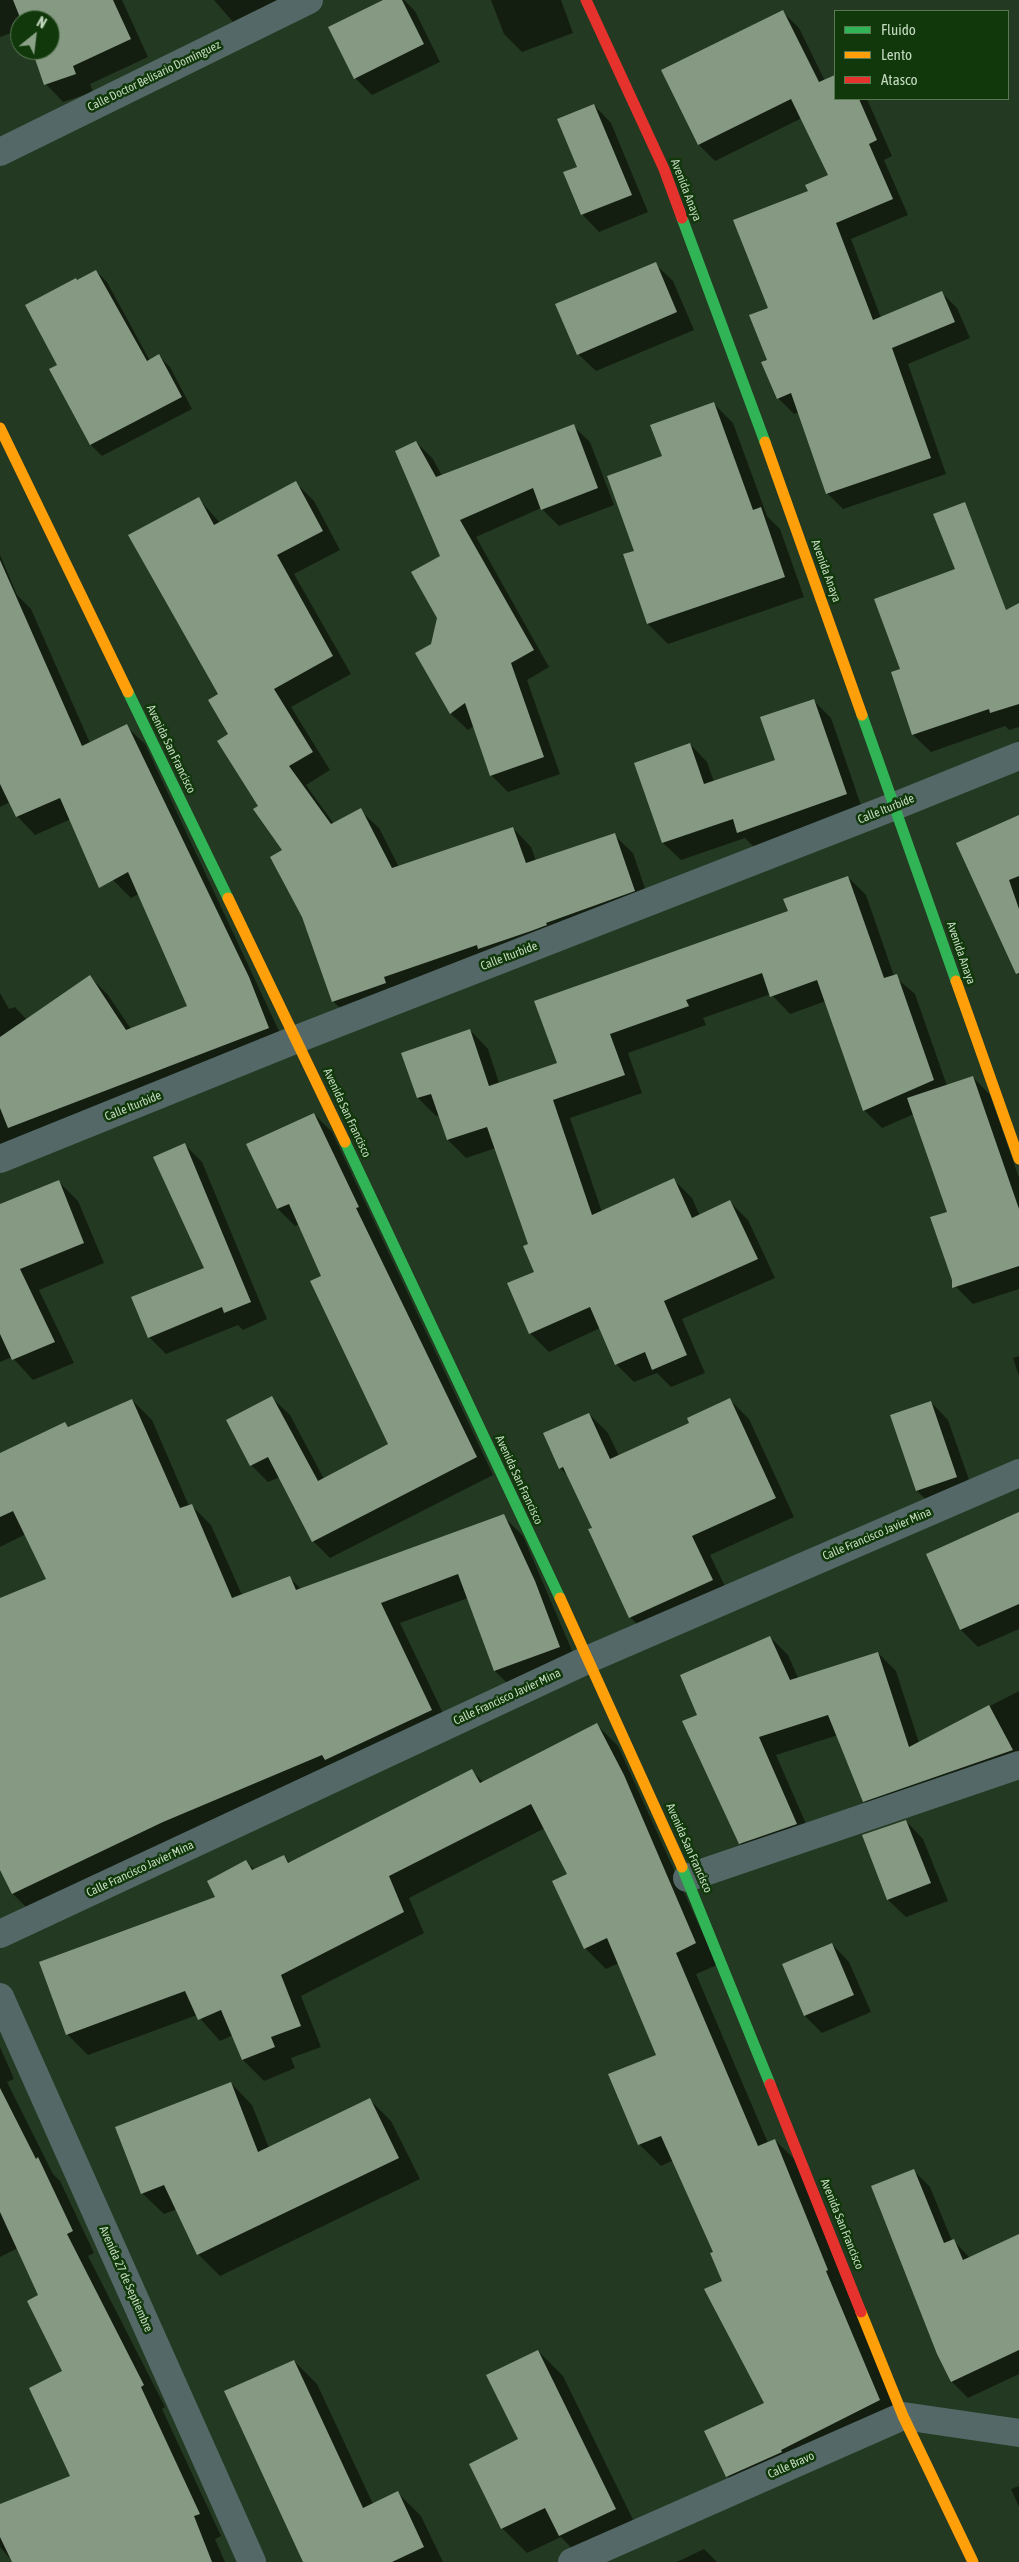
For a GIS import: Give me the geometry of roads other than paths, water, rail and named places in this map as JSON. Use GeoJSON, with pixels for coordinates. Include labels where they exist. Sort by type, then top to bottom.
{"type":"FeatureCollection","features":[{"type":"Feature","properties":{"kind":"street","name":"Calle Doctor Belisario Domínguez"},"geometry":{"type":"LineString","coordinates":[[0,152],[309,0]]}},
{"type":"Feature","properties":{"kind":"street","name":"Avenida Anaya"},"geometry":{"type":"LineString","coordinates":[[586,0],[664,170],[762,433],[1019,1159]]}},
{"type":"Feature","properties":{"kind":"street","name":"Avenida San Francisco"},"geometry":{"type":"LineString","coordinates":[[0,428],[297,1039],[588,1659],[687,1878],[903,2416],[973,2562]]}},
{"type":"Feature","properties":{"kind":"street","name":"Calle Iturbide"},"geometry":{"type":"LineString","coordinates":[[0,1159],[297,1039],[1019,756]]}},
{"type":"Feature","properties":{"kind":"street","name":"Calle Francisco Javier Mina"},"geometry":{"type":"LineString","coordinates":[[0,1934],[588,1659],[1019,1473]]}},
{"type":"Feature","properties":{"kind":"street"},"geometry":{"type":"LineString","coordinates":[[687,1878],[1019,1765]]}},
{"type":"Feature","properties":{"kind":"street","name":"Avenida 27 de Septiembre"},"geometry":{"type":"LineString","coordinates":[[0,1997],[252,2562]]}},
{"type":"Feature","properties":{"kind":"street"},"geometry":{"type":"LineString","coordinates":[[903,2416],[1019,2433]]}},
{"type":"Feature","properties":{"kind":"street","name":"Calle Bravo"},"geometry":{"type":"LineString","coordinates":[[572,2562],[903,2416]]}}]}
